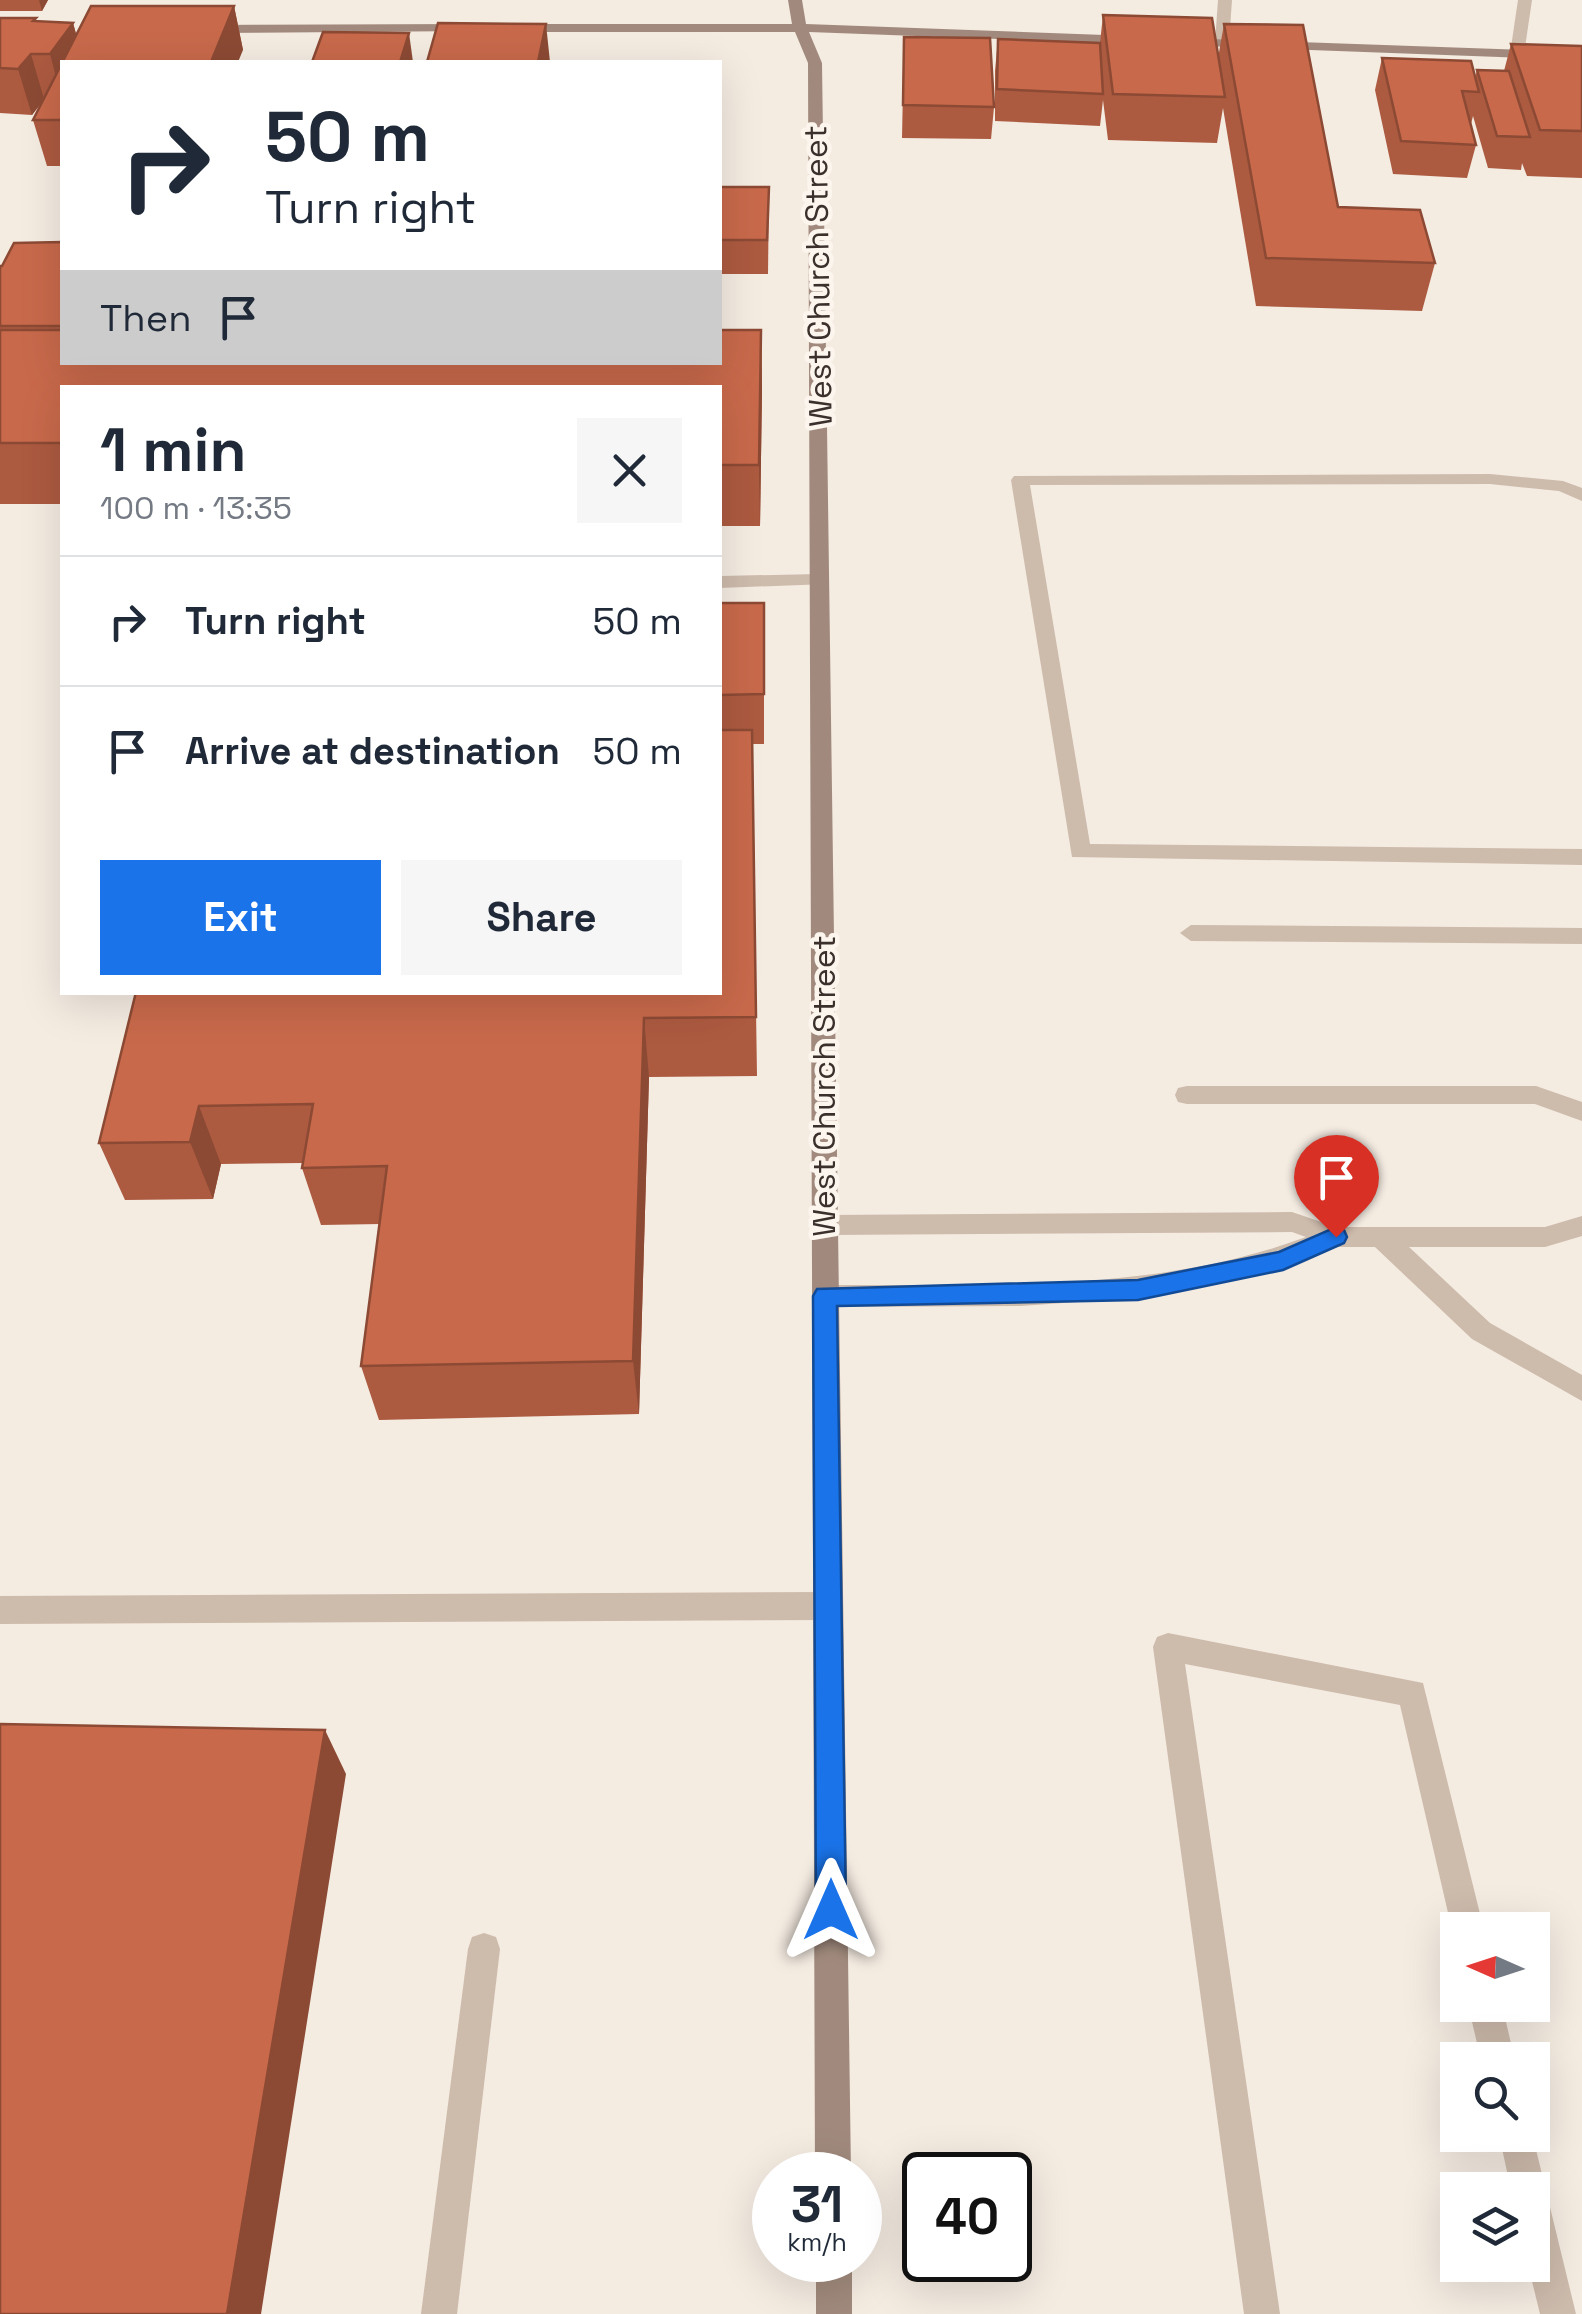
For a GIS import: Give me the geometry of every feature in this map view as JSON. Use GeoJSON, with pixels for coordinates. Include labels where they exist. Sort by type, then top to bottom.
{"type":"FeatureCollection","features":[{"type":"Feature","properties":{"kind":"street","name":"West Church Street"},"geometry":{"type":"LineString","coordinates":[[795,0],[800,28],[815,64],[833,2152]]}},
{"type":"Feature","properties":{"kind":"street"},"geometry":{"type":"LineString","coordinates":[[1222,43],[1225,0]]}},
{"type":"Feature","properties":{"kind":"street"},"geometry":{"type":"LineString","coordinates":[[1517,54],[1525,0]]}},
{"type":"Feature","properties":{"kind":"street"},"geometry":{"type":"LineString","coordinates":[[196,29],[800,28],[1145,40]]}},
{"type":"Feature","properties":{"kind":"street"},"geometry":{"type":"LineString","coordinates":[[1164,41],[1582,56]]}},
{"type":"Feature","properties":{"kind":"street"},"geometry":{"type":"LineString","coordinates":[[1582,495],[1564,486],[1490,479],[1020,480],[1080,852],[1582,857]]}},
{"type":"Feature","properties":{"kind":"street"},"geometry":{"type":"LineString","coordinates":[[722,582],[820,580]]}},
{"type":"Feature","properties":{"kind":"street"},"geometry":{"type":"LineString","coordinates":[[1191,934],[1582,936]]}},
{"type":"Feature","properties":{"kind":"street"},"geometry":{"type":"LineString","coordinates":[[1187,1094],[1536,1095],[1582,1112]]}},
{"type":"Feature","properties":{"kind":"street"},"geometry":{"type":"LineString","coordinates":[[825,1225],[1292,1222],[1336,1237],[1545,1236],[1582,1226]]}},
{"type":"Feature","properties":{"kind":"street"},"geometry":{"type":"LineString","coordinates":[[825,1296],[1138,1290],[1283,1260],[1336,1237]]}},
{"type":"Feature","properties":{"kind":"street"},"geometry":{"type":"LineString","coordinates":[[1381,1237],[1481,1331],[1582,1389]]}},
{"type":"Feature","properties":{"kind":"street"},"geometry":{"type":"LineString","coordinates":[[0,1610],[828,1606]]}},
{"type":"Feature","properties":{"kind":"street"},"geometry":{"type":"LineString","coordinates":[[1262,2314],[1168,1647],[1412,1693],[1464,1912]]}},
{"type":"Feature","properties":{"kind":"street"},"geometry":{"type":"LineString","coordinates":[[440,2314],[484,1950]]}},
{"type":"Feature","properties":{"kind":"street"},"geometry":{"type":"LineString","coordinates":[[1550,2281],[1558,2314]]}},
{"type":"Feature","properties":{"kind":"street"},"geometry":{"type":"LineString","coordinates":[[834,2282],[834,2314]]}},
{"type":"Feature","properties":{"kind":"building"},"geometry":{"type":"Polygon","coordinates":[[[91,6],[234,6],[212,60],[64,60],[91,6]]]}},
{"type":"Feature","properties":{"kind":"building"},"geometry":{"type":"Polygon","coordinates":[[[1103,15],[1212,18],[1225,97],[1113,94],[1103,15]]]}},
{"type":"Feature","properties":{"kind":"building"},"geometry":{"type":"Polygon","coordinates":[[[0,18],[73,23],[50,54],[31,54],[18,69],[0,68],[0,18]]]}},
{"type":"Feature","properties":{"kind":"building"},"geometry":{"type":"Polygon","coordinates":[[[438,23],[546,24],[538,60],[428,60],[438,23]]]}},
{"type":"Feature","properties":{"kind":"building"},"geometry":{"type":"Polygon","coordinates":[[[1224,24],[1303,25],[1338,207],[1420,210],[1435,263],[1266,258],[1224,24]]]}},
{"type":"Feature","properties":{"kind":"building"},"geometry":{"type":"Polygon","coordinates":[[[323,32],[409,33],[401,60],[313,60],[323,32]]]}},
{"type":"Feature","properties":{"kind":"building"},"geometry":{"type":"Polygon","coordinates":[[[904,37],[990,38],[994,107],[903,105],[904,37]]]}},
{"type":"Feature","properties":{"kind":"building"},"geometry":{"type":"Polygon","coordinates":[[[998,39],[1100,43],[1103,94],[997,89],[998,39]]]}},
{"type":"Feature","properties":{"kind":"building"},"geometry":{"type":"Polygon","coordinates":[[[1511,44],[1582,46],[1582,131],[1540,130],[1511,44]]]}},
{"type":"Feature","properties":{"kind":"building"},"geometry":{"type":"Polygon","coordinates":[[[1382,58],[1471,61],[1479,92],[1462,91],[1476,145],[1401,141],[1382,58]]]}},
{"type":"Feature","properties":{"kind":"building"},"geometry":{"type":"Polygon","coordinates":[[[60,67],[60,120],[33,120],[60,67]]]}},
{"type":"Feature","properties":{"kind":"building"},"geometry":{"type":"Polygon","coordinates":[[[1477,70],[1509,71],[1530,137],[1497,136],[1477,70]]]}},
{"type":"Feature","properties":{"kind":"building"},"geometry":{"type":"Polygon","coordinates":[[[722,187],[769,187],[767,240],[722,240],[722,187]]]}},
{"type":"Feature","properties":{"kind":"building"},"geometry":{"type":"Polygon","coordinates":[[[60,242],[60,326],[0,326],[0,266],[14,243],[60,242]]]}},
{"type":"Feature","properties":{"kind":"building"},"geometry":{"type":"Polygon","coordinates":[[[0,330],[60,330],[60,365],[722,365],[722,330],[761,330],[759,465],[722,465],[722,385],[60,385],[60,443],[0,443],[0,330]]]}},
{"type":"Feature","properties":{"kind":"building"},"geometry":{"type":"Polygon","coordinates":[[[722,603],[764,603],[764,694],[722,695],[722,603]]]}},
{"type":"Feature","properties":{"kind":"building"},"geometry":{"type":"Polygon","coordinates":[[[722,730],[752,730],[756,1017],[644,1018],[633,1361],[361,1366],[387,1166],[302,1168],[313,1104],[199,1106],[190,1142],[99,1143],[135,995],[722,995],[722,730]]]}},
{"type":"Feature","properties":{"kind":"building"},"geometry":{"type":"Polygon","coordinates":[[[0,1724],[325,1730],[227,2314],[0,2314],[0,1724]]]}},
{"type":"Feature","properties":{"kind":"route"},"geometry":{"type":"LineString","coordinates":[[831,1910],[825,1296],[1138,1290],[1283,1260],[1336,1237]]}}]}
